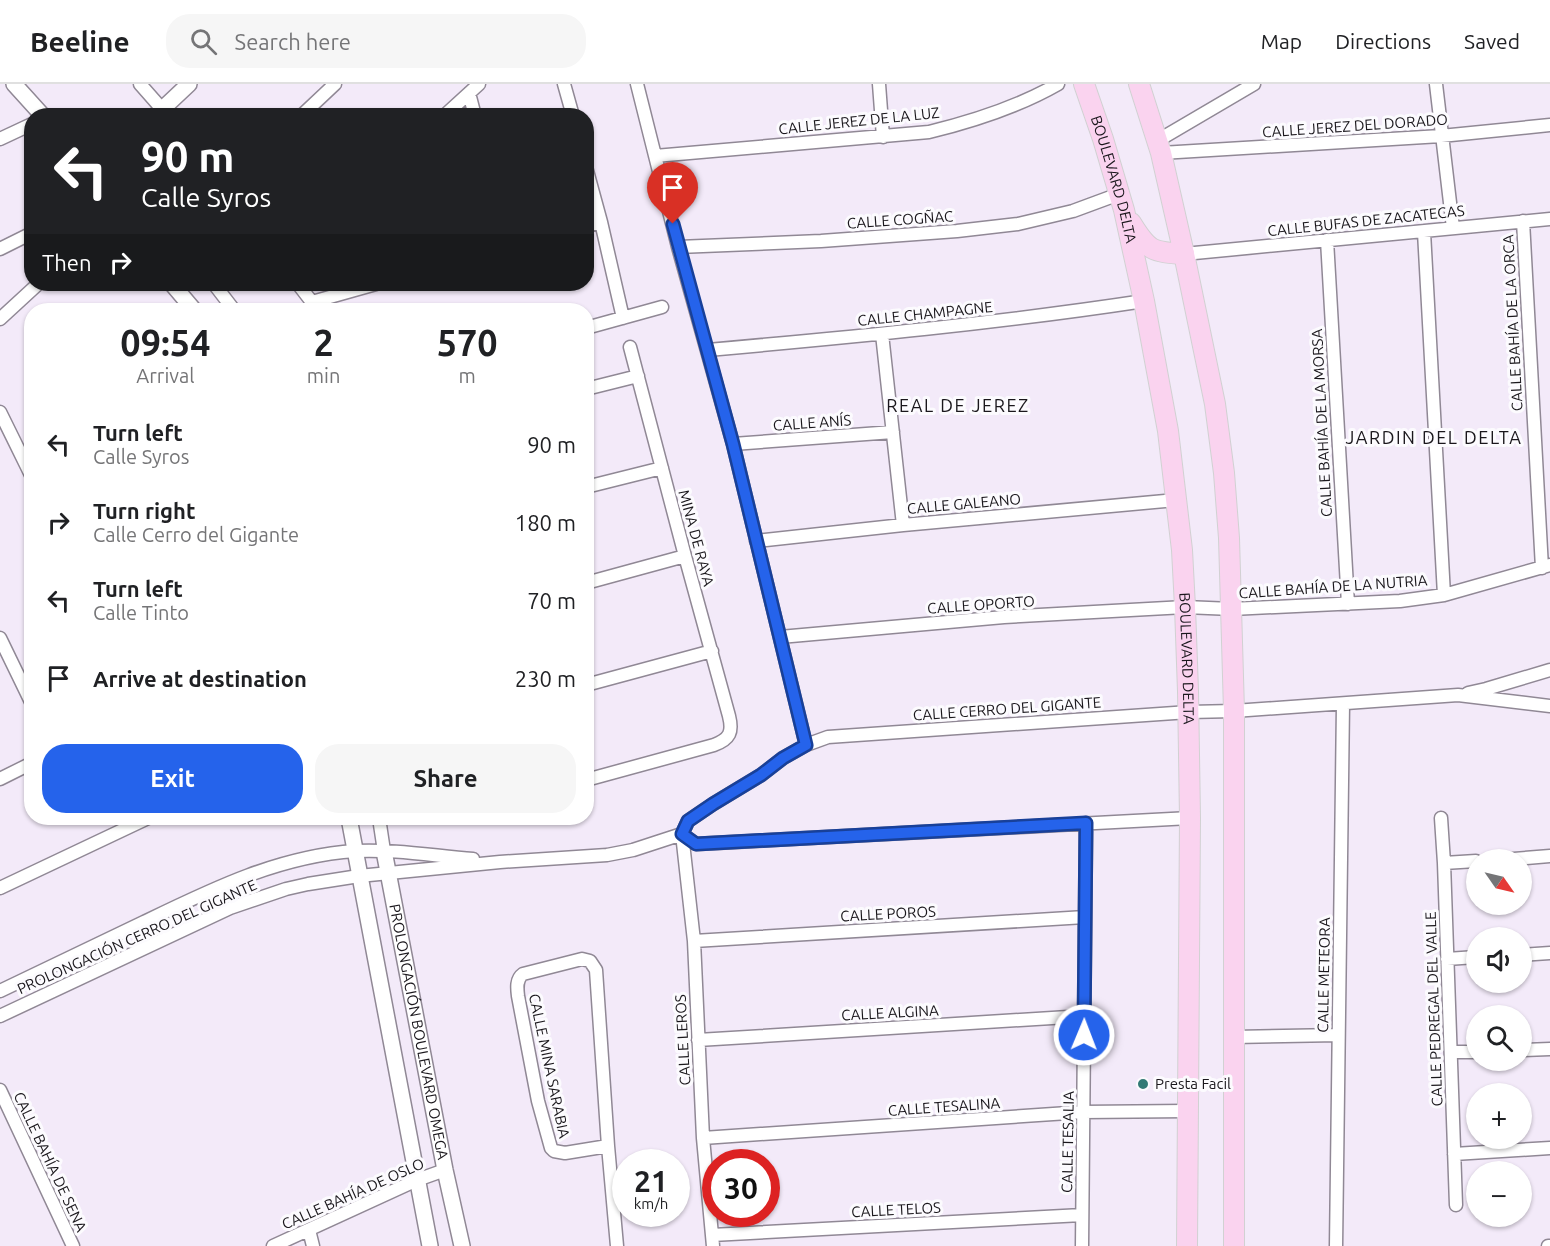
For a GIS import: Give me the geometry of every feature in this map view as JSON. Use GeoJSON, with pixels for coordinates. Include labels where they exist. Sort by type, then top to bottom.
{"type":"FeatureCollection","features":[{"type":"Feature","properties":{"kind":"main road","name":"BOULEVARD DELTA"},"geometry":{"type":"LineString","coordinates":[[1084,84],[1122,202],[1144,301],[1168,431],[1182,550],[1190,818],[1187,1246]]}},
{"type":"Feature","properties":{"kind":"main road"},"geometry":{"type":"LineString","coordinates":[[1139,84],[1159,147],[1185,254],[1215,404],[1224,473],[1232,609],[1234,711],[1234,1246]]}},
{"type":"Feature","properties":{"kind":"main road"},"geometry":{"type":"LineString","coordinates":[[1122,202],[1143,242],[1150,249],[1185,254]]}},
{"type":"Feature","properties":{"kind":"street"},"geometry":{"type":"LineString","coordinates":[[14,84],[36,108]]}},
{"type":"Feature","properties":{"kind":"street"},"geometry":{"type":"LineString","coordinates":[[140,84],[156,108]]}},
{"type":"Feature","properties":{"kind":"street"},"geometry":{"type":"LineString","coordinates":[[163,108],[189,84]]}},
{"type":"Feature","properties":{"kind":"street"},"geometry":{"type":"LineString","coordinates":[[310,108],[335,84]]}},
{"type":"Feature","properties":{"kind":"street"},"geometry":{"type":"LineString","coordinates":[[453,108],[479,84]]}},
{"type":"Feature","properties":{"kind":"street"},"geometry":{"type":"LineString","coordinates":[[564,84],[571,108]]}},
{"type":"Feature","properties":{"kind":"street"},"geometry":{"type":"LineString","coordinates":[[637,84],[678,247],[733,444],[806,745]]}},
{"type":"Feature","properties":{"kind":"street"},"geometry":{"type":"LineString","coordinates":[[879,84],[883,137]]}},
{"type":"Feature","properties":{"kind":"street","name":"CALLE JEREZ DE LA LUZ"},"geometry":{"type":"LineString","coordinates":[[656,156],[929,132],[969,122],[1006,109],[1059,84]]}},
{"type":"Feature","properties":{"kind":"street"},"geometry":{"type":"LineString","coordinates":[[1159,147],[1254,84]]}},
{"type":"Feature","properties":{"kind":"street"},"geometry":{"type":"LineString","coordinates":[[1436,84],[1453,228]]}},
{"type":"Feature","properties":{"kind":"street"},"geometry":{"type":"LineString","coordinates":[[469,93],[473,108]]}},
{"type":"Feature","properties":{"kind":"street","name":"CALLE JEREZ DEL DORADO"},"geometry":{"type":"LineString","coordinates":[[1159,147],[1441,136],[1550,125]]}},
{"type":"Feature","properties":{"kind":"street"},"geometry":{"type":"LineString","coordinates":[[0,139],[24,128]]}},
{"type":"Feature","properties":{"kind":"street"},"geometry":{"type":"LineString","coordinates":[[594,196],[623,318]]}},
{"type":"Feature","properties":{"kind":"street","name":"CALLE COGÑAC"},"geometry":{"type":"LineString","coordinates":[[678,247],[821,241],[1018,224],[1122,202]]}},
{"type":"Feature","properties":{"kind":"street","name":"CALLE BUFAS DE ZACATECAS"},"geometry":{"type":"LineString","coordinates":[[1185,254],[1550,219]]}},
{"type":"Feature","properties":{"kind":"street","name":"CALLE BAHÍA DE LA ORCA"},"geometry":{"type":"LineString","coordinates":[[1522,221],[1546,567]]}},
{"type":"Feature","properties":{"kind":"street"},"geometry":{"type":"LineString","coordinates":[[594,224],[601,222]]}},
{"type":"Feature","properties":{"kind":"street"},"geometry":{"type":"LineString","coordinates":[[1424,232],[1444,595]]}},
{"type":"Feature","properties":{"kind":"street"},"geometry":{"type":"LineString","coordinates":[[0,249],[24,237]]}},
{"type":"Feature","properties":{"kind":"street","name":"CALLE BAHÍA DE LA MORSA"},"geometry":{"type":"LineString","coordinates":[[1327,240],[1348,604]]}},
{"type":"Feature","properties":{"kind":"street"},"geometry":{"type":"LineString","coordinates":[[0,319],[30,291]]}},
{"type":"Feature","properties":{"kind":"street"},"geometry":{"type":"LineString","coordinates":[[178,291],[188,303]]}},
{"type":"Feature","properties":{"kind":"street"},"geometry":{"type":"LineString","coordinates":[[219,291],[229,303]]}},
{"type":"Feature","properties":{"kind":"street"},"geometry":{"type":"LineString","coordinates":[[303,291],[313,303]]}},
{"type":"Feature","properties":{"kind":"street"},"geometry":{"type":"LineString","coordinates":[[323,303],[357,291]]}},
{"type":"Feature","properties":{"kind":"street","name":"CALLE CHAMPAGNE"},"geometry":{"type":"LineString","coordinates":[[708,350],[1015,320],[1144,301]]}},
{"type":"Feature","properties":{"kind":"street"},"geometry":{"type":"LineString","coordinates":[[594,326],[662,307]]}},
{"type":"Feature","properties":{"kind":"street"},"geometry":{"type":"LineString","coordinates":[[882,334],[903,525]]}},
{"type":"Feature","properties":{"kind":"street","name":"MINA DE RAYA"},"geometry":{"type":"LineString","coordinates":[[594,778],[714,745],[729,736],[731,723],[630,346]]}},
{"type":"Feature","properties":{"kind":"street"},"geometry":{"type":"LineString","coordinates":[[594,387],[638,376]]}},
{"type":"Feature","properties":{"kind":"street"},"geometry":{"type":"LineString","coordinates":[[0,412],[24,461]]}},
{"type":"Feature","properties":{"kind":"street","name":"CALLE ANÍS"},"geometry":{"type":"LineString","coordinates":[[733,444],[893,432]]}},
{"type":"Feature","properties":{"kind":"street"},"geometry":{"type":"LineString","coordinates":[[594,485],[662,468]]}},
{"type":"Feature","properties":{"kind":"street","name":"CALLE GALEANO"},"geometry":{"type":"LineString","coordinates":[[756,541],[1176,500]]}},
{"type":"Feature","properties":{"kind":"street"},"geometry":{"type":"LineString","coordinates":[[594,581],[685,556]]}},
{"type":"Feature","properties":{"kind":"street","name":"CALLE BAHÍA DE LA NUTRIA"},"geometry":{"type":"LineString","coordinates":[[1185,607],[1232,609],[1400,600],[1444,595],[1546,567]]}},
{"type":"Feature","properties":{"kind":"street","name":"CALLE OPORTO"},"geometry":{"type":"LineString","coordinates":[[780,637],[1004,617],[1185,607]]}},
{"type":"Feature","properties":{"kind":"street"},"geometry":{"type":"LineString","coordinates":[[0,638],[24,688]]}},
{"type":"Feature","properties":{"kind":"street"},"geometry":{"type":"LineString","coordinates":[[594,683],[712,651]]}},
{"type":"Feature","properties":{"kind":"street"},"geometry":{"type":"LineString","coordinates":[[1458,695],[1550,670]]}},
{"type":"Feature","properties":{"kind":"street","name":"CALLE CERRO DEL GIGANTE"},"geometry":{"type":"LineString","coordinates":[[682,834],[688,821],[713,804],[761,775],[783,758],[806,745],[828,737],[1458,695],[1550,706]]}},
{"type":"Feature","properties":{"kind":"street","name":"CALLE METEORA"},"geometry":{"type":"LineString","coordinates":[[1336,1246],[1343,704]]}},
{"type":"Feature","properties":{"kind":"street"},"geometry":{"type":"LineString","coordinates":[[0,779],[24,767]]}},
{"type":"Feature","properties":{"kind":"street"},"geometry":{"type":"LineString","coordinates":[[359,876],[500,862],[607,855],[633,850],[682,834],[696,844],[1190,818]]}},
{"type":"Feature","properties":{"kind":"street","name":"CALLE PEDREGAL DEL VALLE"},"geometry":{"type":"LineString","coordinates":[[1441,818],[1455,1205]]}},
{"type":"Feature","properties":{"kind":"street","name":"CALLE TESALIA"},"geometry":{"type":"LineString","coordinates":[[1082,1246],[1086,823]]}},
{"type":"Feature","properties":{"kind":"street"},"geometry":{"type":"LineString","coordinates":[[0,888],[132,825]]}},
{"type":"Feature","properties":{"kind":"street","name":"PROLONGACIÓN BOULEVARD OMEGA"},"geometry":{"type":"LineString","coordinates":[[350,825],[429,1246]]}},
{"type":"Feature","properties":{"kind":"street","name":"PROLONGACIÓN BOULEVARD OMEGA"},"geometry":{"type":"LineString","coordinates":[[380,825],[445,1170],[462,1246]]}},
{"type":"Feature","properties":{"kind":"street","name":"CALLE LEROS"},"geometry":{"type":"LineString","coordinates":[[682,834],[693,941],[703,1138],[712,1241]]}},
{"type":"Feature","properties":{"kind":"street"},"geometry":{"type":"LineString","coordinates":[[355,851],[384,851],[500,862]]}},
{"type":"Feature","properties":{"kind":"street","name":"PROLONGACIÓN CERRO DEL GIGANTE"},"geometry":{"type":"LineString","coordinates":[[0,991],[255,872],[279,864],[355,851]]}},
{"type":"Feature","properties":{"kind":"street"},"geometry":{"type":"LineString","coordinates":[[1532,857],[1550,856]]}},
{"type":"Feature","properties":{"kind":"street"},"geometry":{"type":"LineString","coordinates":[[1444,863],[1466,862]]}},
{"type":"Feature","properties":{"kind":"street","name":"PROLONGACIÓN CERRO DEL GIGANTE"},"geometry":{"type":"LineString","coordinates":[[0,1016],[230,908],[286,889],[359,876]]}},
{"type":"Feature","properties":{"kind":"street","name":"CALLE POROS"},"geometry":{"type":"LineString","coordinates":[[693,941],[1085,917]]}},
{"type":"Feature","properties":{"kind":"street"},"geometry":{"type":"LineString","coordinates":[[1532,954],[1550,953]]}},
{"type":"Feature","properties":{"kind":"street"},"geometry":{"type":"LineString","coordinates":[[1447,959],[1466,958]]}},
{"type":"Feature","properties":{"kind":"street","name":"CALLE MINA SARABIA"},"geometry":{"type":"LineString","coordinates":[[608,1146],[564,1153],[551,1148],[538,1101],[518,996],[519,977],[523,974],[582,959],[591,961],[593,964],[597,976],[617,1246]]}},
{"type":"Feature","properties":{"kind":"street","name":"CALLE ALGINA"},"geometry":{"type":"LineString","coordinates":[[698,1040],[1084,1016]]}},
{"type":"Feature","properties":{"kind":"street"},"geometry":{"type":"LineString","coordinates":[[1234,1037],[1338,1035]]}},
{"type":"Feature","properties":{"kind":"street"},"geometry":{"type":"LineString","coordinates":[[1532,1050],[1550,1050]]}},
{"type":"Feature","properties":{"kind":"street"},"geometry":{"type":"LineString","coordinates":[[1451,1052],[1466,1052]]}},
{"type":"Feature","properties":{"kind":"street","name":"CALLE BAHÍA DE SENA"},"geometry":{"type":"LineString","coordinates":[[0,1090],[73,1246]]}},
{"type":"Feature","properties":{"kind":"street","name":"CALLE TESALINA"},"geometry":{"type":"LineString","coordinates":[[703,1138],[1083,1112],[1187,1111]]}},
{"type":"Feature","properties":{"kind":"street"},"geometry":{"type":"LineString","coordinates":[[1454,1154],[1550,1148]]}},
{"type":"Feature","properties":{"kind":"street","name":"CALLE BAHÍA DE OSLO"},"geometry":{"type":"LineString","coordinates":[[273,1246],[417,1180],[445,1170]]}},
{"type":"Feature","properties":{"kind":"street","name":"CALLE TELOS"},"geometry":{"type":"LineString","coordinates":[[712,1241],[1082,1215]]}},
{"type":"Feature","properties":{"kind":"street"},"geometry":{"type":"LineString","coordinates":[[309,1230],[313,1246]]}},
{"type":"Feature","properties":{"kind":"place","name":"Presta Facil"},"geometry":{"type":"Point","coordinates":[1143,1084]}},
{"type":"Feature","properties":{"kind":"district","name":"REAL DE JEREZ"},"geometry":{"type":"Point","coordinates":[958,406]}},
{"type":"Feature","properties":{"kind":"district","name":"JARDIN DEL DELTA"},"geometry":{"type":"Point","coordinates":[1434,438]}},
{"type":"Feature","properties":{"kind":"route"},"geometry":{"type":"LineString","coordinates":[[673,224],[733,444],[806,745],[688,821],[682,834],[696,844],[1086,823],[1084,1035]]}}]}
